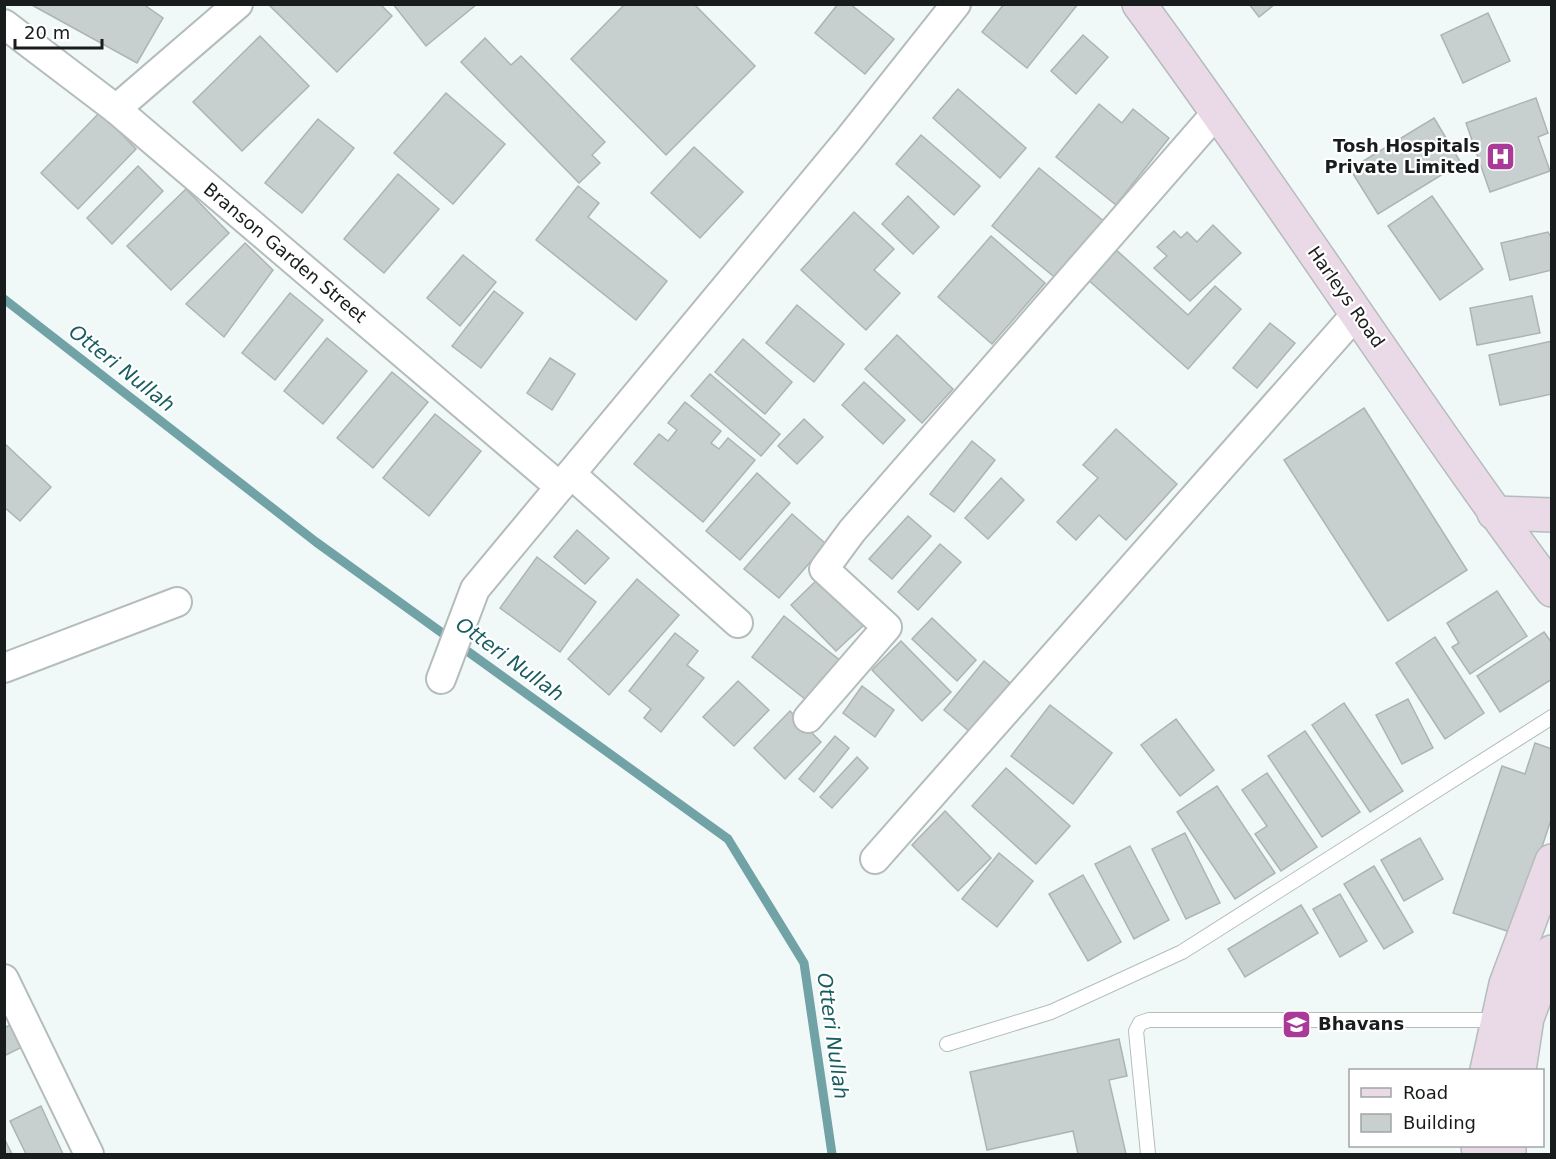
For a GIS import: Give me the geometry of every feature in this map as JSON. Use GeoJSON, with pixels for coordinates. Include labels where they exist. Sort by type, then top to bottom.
{"type":"FeatureCollection","features":[{"type":"Feature","properties":{"kind":"main road","name":"Harleys Road"},"geometry":{"type":"LineString","coordinates":[[1139,4],[1218,111],[1494,513],[1551,590]]}},
{"type":"Feature","properties":{"kind":"main road"},"geometry":{"type":"LineString","coordinates":[[1494,513],[1551,515]]}},
{"type":"Feature","properties":{"kind":"main road"},"geometry":{"type":"LineString","coordinates":[[1487,1069],[1506,984],[1551,861]]}},
{"type":"Feature","properties":{"kind":"main road"},"geometry":{"type":"LineString","coordinates":[[1519,1069],[1527,1018],[1551,952]]}},
{"type":"Feature","properties":{"kind":"street"},"geometry":{"type":"LineString","coordinates":[[116,109],[238,4]]}},
{"type":"Feature","properties":{"kind":"street"},"geometry":{"type":"LineString","coordinates":[[441,679],[475,589],[956,4]]}},
{"type":"Feature","properties":{"kind":"street","name":"Branson Garden Street"},"geometry":{"type":"LineString","coordinates":[[4,24],[116,109],[738,623]]}},
{"type":"Feature","properties":{"kind":"street"},"geometry":{"type":"LineString","coordinates":[[807,718],[886,627],[824,569],[852,531],[1218,111]]}},
{"type":"Feature","properties":{"kind":"street"},"geometry":{"type":"LineString","coordinates":[[875,859],[1357,313]]}},
{"type":"Feature","properties":{"kind":"street"},"geometry":{"type":"LineString","coordinates":[[4,668],[177,602]]}},
{"type":"Feature","properties":{"kind":"street"},"geometry":{"type":"LineString","coordinates":[[4,979],[89,1155]]}},
{"type":"Feature","properties":{"kind":"lane"},"geometry":{"type":"LineString","coordinates":[[947,1044],[1051,1012],[1182,952],[1551,717]]}},
{"type":"Feature","properties":{"kind":"lane"},"geometry":{"type":"LineString","coordinates":[[1148,1155],[1136,1031],[1140,1023],[1149,1020],[1498,1020]]}},
{"type":"Feature","properties":{"kind":"building"},"geometry":{"type":"Polygon","coordinates":[[[30,4],[143,4],[163,18],[137,63],[30,4]]]}},
{"type":"Feature","properties":{"kind":"building"},"geometry":{"type":"Polygon","coordinates":[[[272,4],[380,4],[392,16],[337,72],[270,6],[272,4]]]}},
{"type":"Feature","properties":{"kind":"building"},"geometry":{"type":"Polygon","coordinates":[[[393,4],[477,4],[426,46],[393,4]]]}},
{"type":"Feature","properties":{"kind":"building"},"geometry":{"type":"Polygon","coordinates":[[[625,4],[694,4],[755,66],[666,155],[571,59],[625,4]]]}},
{"type":"Feature","properties":{"kind":"building"},"geometry":{"type":"Polygon","coordinates":[[[838,4],[850,4],[894,39],[865,74],[815,33],[838,4]]]}},
{"type":"Feature","properties":{"kind":"building"},"geometry":{"type":"Polygon","coordinates":[[[1004,4],[1078,4],[1027,68],[982,32],[1004,4]]]}},
{"type":"Feature","properties":{"kind":"building"},"geometry":{"type":"Polygon","coordinates":[[[1249,4],[1275,4],[1259,17],[1249,4]]]}},
{"type":"Feature","properties":{"kind":"building"},"geometry":{"type":"Polygon","coordinates":[[[1488,13],[1510,61],[1463,83],[1441,35],[1488,13]]]}},
{"type":"Feature","properties":{"kind":"building"},"geometry":{"type":"Polygon","coordinates":[[[1083,35],[1108,57],[1076,94],[1051,71],[1083,35]]]}},
{"type":"Feature","properties":{"kind":"building"},"geometry":{"type":"Polygon","coordinates":[[[260,36],[309,86],[242,151],[193,102],[260,36]]]}},
{"type":"Feature","properties":{"kind":"building"},"geometry":{"type":"Polygon","coordinates":[[[485,38],[511,65],[521,56],[605,142],[592,155],[600,163],[579,183],[461,62],[485,38]]]}},
{"type":"Feature","properties":{"kind":"building"},"geometry":{"type":"Polygon","coordinates":[[[958,89],[1026,148],[1000,178],[933,118],[958,89]]]}},
{"type":"Feature","properties":{"kind":"building"},"geometry":{"type":"Polygon","coordinates":[[[446,93],[505,144],[453,204],[394,153],[446,93]]]}},
{"type":"Feature","properties":{"kind":"building"},"geometry":{"type":"Polygon","coordinates":[[[1536,98],[1548,133],[1538,137],[1550,171],[1490,192],[1466,123],[1536,98]]]}},
{"type":"Feature","properties":{"kind":"building"},"geometry":{"type":"Polygon","coordinates":[[[1099,104],[1122,123],[1133,109],[1169,138],[1116,205],[1056,157],[1099,104]]]}},
{"type":"Feature","properties":{"kind":"building"},"geometry":{"type":"Polygon","coordinates":[[[100,112],[136,149],[78,209],[41,173],[100,112]]]}},
{"type":"Feature","properties":{"kind":"building"},"geometry":{"type":"Polygon","coordinates":[[[1434,118],[1461,163],[1378,214],[1350,169],[1434,118]]]}},
{"type":"Feature","properties":{"kind":"building"},"geometry":{"type":"Polygon","coordinates":[[[318,119],[354,148],[302,213],[265,183],[318,119]]]}},
{"type":"Feature","properties":{"kind":"building"},"geometry":{"type":"Polygon","coordinates":[[[921,135],[980,186],[954,215],[896,164],[921,135]]]}},
{"type":"Feature","properties":{"kind":"building"},"geometry":{"type":"Polygon","coordinates":[[[694,147],[743,192],[700,238],[651,193],[694,147]]]}},
{"type":"Feature","properties":{"kind":"building"},"geometry":{"type":"Polygon","coordinates":[[[138,166],[163,191],[112,244],[87,218],[138,166]]]}},
{"type":"Feature","properties":{"kind":"building"},"geometry":{"type":"Polygon","coordinates":[[[1039,168],[1105,222],[1058,280],[992,226],[1039,168]]]}},
{"type":"Feature","properties":{"kind":"building"},"geometry":{"type":"Polygon","coordinates":[[[398,174],[439,209],[384,273],[344,239],[398,174]]]}},
{"type":"Feature","properties":{"kind":"building"},"geometry":{"type":"Polygon","coordinates":[[[578,186],[599,203],[588,217],[667,281],[636,320],[536,240],[578,186]]]}},
{"type":"Feature","properties":{"kind":"building"},"geometry":{"type":"Polygon","coordinates":[[[186,189],[229,233],[171,290],[127,246],[186,189]]]}},
{"type":"Feature","properties":{"kind":"building"},"geometry":{"type":"Polygon","coordinates":[[[908,196],[939,227],[913,254],[882,224],[908,196]]]}},
{"type":"Feature","properties":{"kind":"building"},"geometry":{"type":"Polygon","coordinates":[[[1432,196],[1483,269],[1440,300],[1388,226],[1432,196]]]}},
{"type":"Feature","properties":{"kind":"building"},"geometry":{"type":"Polygon","coordinates":[[[854,212],[894,249],[874,270],[900,293],[866,330],[801,270],[854,212]]]}},
{"type":"Feature","properties":{"kind":"building"},"geometry":{"type":"Polygon","coordinates":[[[1213,225],[1241,253],[1190,301],[1154,268],[1167,256],[1157,247],[1174,231],[1181,238],[1187,232],[1197,242],[1213,225]]]}},
{"type":"Feature","properties":{"kind":"building"},"geometry":{"type":"Polygon","coordinates":[[[1548,232],[1552,239],[1552,270],[1510,280],[1501,243],[1548,232]]]}},
{"type":"Feature","properties":{"kind":"building"},"geometry":{"type":"Polygon","coordinates":[[[991,236],[1045,283],[992,344],[938,297],[991,236]]]}},
{"type":"Feature","properties":{"kind":"building"},"geometry":{"type":"Polygon","coordinates":[[[245,243],[273,270],[224,337],[186,304],[245,243]]]}},
{"type":"Feature","properties":{"kind":"building"},"geometry":{"type":"Polygon","coordinates":[[[1113,247],[1188,315],[1215,286],[1241,309],[1188,369],[1086,278],[1113,247]]]}},
{"type":"Feature","properties":{"kind":"building"},"geometry":{"type":"Polygon","coordinates":[[[463,255],[496,282],[460,326],[427,298],[463,255]]]}},
{"type":"Feature","properties":{"kind":"building"},"geometry":{"type":"Polygon","coordinates":[[[494,291],[523,313],[481,368],[452,346],[494,291]]]}},
{"type":"Feature","properties":{"kind":"building"},"geometry":{"type":"Polygon","coordinates":[[[290,293],[323,320],[275,380],[242,353],[290,293]]]}},
{"type":"Feature","properties":{"kind":"building"},"geometry":{"type":"Polygon","coordinates":[[[1532,296],[1540,333],[1477,345],[1470,308],[1532,296]]]}},
{"type":"Feature","properties":{"kind":"building"},"geometry":{"type":"Polygon","coordinates":[[[797,305],[844,344],[814,382],[766,343],[797,305]]]}},
{"type":"Feature","properties":{"kind":"building"},"geometry":{"type":"Polygon","coordinates":[[[1270,323],[1295,343],[1257,388],[1233,368],[1270,323]]]}},
{"type":"Feature","properties":{"kind":"building"},"geometry":{"type":"Polygon","coordinates":[[[897,335],[953,389],[922,423],[865,369],[897,335]]]}},
{"type":"Feature","properties":{"kind":"building"},"geometry":{"type":"Polygon","coordinates":[[[327,338],[367,371],[323,424],[284,391],[327,338]]]}},
{"type":"Feature","properties":{"kind":"building"},"geometry":{"type":"Polygon","coordinates":[[[743,339],[792,382],[765,414],[715,372],[743,339]]]}},
{"type":"Feature","properties":{"kind":"building"},"geometry":{"type":"Polygon","coordinates":[[[1552,341],[1552,394],[1500,405],[1489,355],[1552,341]]]}},
{"type":"Feature","properties":{"kind":"building"},"geometry":{"type":"Polygon","coordinates":[[[550,358],[575,374],[552,410],[527,393],[550,358]]]}},
{"type":"Feature","properties":{"kind":"building"},"geometry":{"type":"Polygon","coordinates":[[[392,372],[428,402],[373,468],[337,438],[392,372]]]}},
{"type":"Feature","properties":{"kind":"building"},"geometry":{"type":"Polygon","coordinates":[[[710,374],[780,434],[761,456],[691,396],[710,374]]]}},
{"type":"Feature","properties":{"kind":"building"},"geometry":{"type":"Polygon","coordinates":[[[864,382],[905,420],[883,444],[842,405],[864,382]]]}},
{"type":"Feature","properties":{"kind":"building"},"geometry":{"type":"Polygon","coordinates":[[[685,402],[721,431],[711,443],[719,449],[728,438],[755,460],[703,522],[634,464],[659,434],[668,441],[677,430],[668,423],[685,402]]]}},
{"type":"Feature","properties":{"kind":"building"},"geometry":{"type":"Polygon","coordinates":[[[1364,408],[1467,570],[1388,621],[1284,460],[1364,408]]]}},
{"type":"Feature","properties":{"kind":"building"},"geometry":{"type":"Polygon","coordinates":[[[435,414],[481,451],[429,516],[383,478],[435,414]]]}},
{"type":"Feature","properties":{"kind":"building"},"geometry":{"type":"Polygon","coordinates":[[[804,419],[823,437],[797,464],[778,446],[804,419]]]}},
{"type":"Feature","properties":{"kind":"building"},"geometry":{"type":"Polygon","coordinates":[[[1116,429],[1177,484],[1126,540],[1099,515],[1076,540],[1057,522],[1098,478],[1083,465],[1116,429]]]}},
{"type":"Feature","properties":{"kind":"building"},"geometry":{"type":"Polygon","coordinates":[[[972,441],[995,460],[954,512],[930,494],[972,441]]]}},
{"type":"Feature","properties":{"kind":"building"},"geometry":{"type":"Polygon","coordinates":[[[4,443],[51,487],[20,521],[4,507],[4,443]]]}},
{"type":"Feature","properties":{"kind":"building"},"geometry":{"type":"Polygon","coordinates":[[[757,473],[790,503],[740,560],[706,531],[757,473]]]}},
{"type":"Feature","properties":{"kind":"building"},"geometry":{"type":"Polygon","coordinates":[[[1001,478],[1024,500],[988,539],[965,518],[1001,478]]]}},
{"type":"Feature","properties":{"kind":"building"},"geometry":{"type":"Polygon","coordinates":[[[792,514],[826,544],[779,598],[744,569],[792,514]]]}},
{"type":"Feature","properties":{"kind":"building"},"geometry":{"type":"Polygon","coordinates":[[[908,516],[931,536],[892,579],[869,559],[908,516]]]}},
{"type":"Feature","properties":{"kind":"building"},"geometry":{"type":"Polygon","coordinates":[[[577,530],[609,558],[585,584],[554,557],[577,530]]]}},
{"type":"Feature","properties":{"kind":"building"},"geometry":{"type":"Polygon","coordinates":[[[940,544],[961,562],[918,610],[898,592],[940,544]]]}},
{"type":"Feature","properties":{"kind":"building"},"geometry":{"type":"Polygon","coordinates":[[[537,557],[596,602],[560,652],[500,608],[537,557]]]}},
{"type":"Feature","properties":{"kind":"building"},"geometry":{"type":"Polygon","coordinates":[[[819,578],[864,625],[836,651],[791,605],[819,578]]]}},
{"type":"Feature","properties":{"kind":"building"},"geometry":{"type":"Polygon","coordinates":[[[637,579],[679,615],[609,695],[568,659],[637,579]]]}},
{"type":"Feature","properties":{"kind":"building"},"geometry":{"type":"Polygon","coordinates":[[[1497,591],[1527,636],[1470,674],[1452,647],[1459,643],[1447,623],[1497,591]]]}},
{"type":"Feature","properties":{"kind":"building"},"geometry":{"type":"Polygon","coordinates":[[[784,616],[842,662],[810,703],[752,657],[784,616]]]}},
{"type":"Feature","properties":{"kind":"building"},"geometry":{"type":"Polygon","coordinates":[[[932,618],[976,660],[957,681],[912,639],[932,618]]]}},
{"type":"Feature","properties":{"kind":"building"},"geometry":{"type":"Polygon","coordinates":[[[1544,632],[1552,643],[1552,679],[1500,712],[1477,676],[1544,632]]]}},
{"type":"Feature","properties":{"kind":"building"},"geometry":{"type":"Polygon","coordinates":[[[675,633],[698,651],[687,665],[704,678],[661,732],[644,718],[651,709],[629,691],[675,633]]]}},
{"type":"Feature","properties":{"kind":"building"},"geometry":{"type":"Polygon","coordinates":[[[1435,637],[1484,713],[1445,739],[1396,663],[1435,637]]]}},
{"type":"Feature","properties":{"kind":"building"},"geometry":{"type":"Polygon","coordinates":[[[901,641],[951,692],[922,721],[872,670],[901,641]]]}},
{"type":"Feature","properties":{"kind":"building"},"geometry":{"type":"Polygon","coordinates":[[[984,661],[1010,683],[970,732],[944,710],[984,661]]]}},
{"type":"Feature","properties":{"kind":"building"},"geometry":{"type":"Polygon","coordinates":[[[738,681],[769,710],[734,746],[703,717],[738,681]]]}},
{"type":"Feature","properties":{"kind":"building"},"geometry":{"type":"Polygon","coordinates":[[[862,686],[894,710],[875,737],[843,713],[862,686]]]}},
{"type":"Feature","properties":{"kind":"building"},"geometry":{"type":"Polygon","coordinates":[[[1408,699],[1433,748],[1402,764],[1376,715],[1408,699]]]}},
{"type":"Feature","properties":{"kind":"building"},"geometry":{"type":"Polygon","coordinates":[[[1344,703],[1403,791],[1370,812],[1312,725],[1344,703]]]}},
{"type":"Feature","properties":{"kind":"building"},"geometry":{"type":"Polygon","coordinates":[[[1050,705],[1112,753],[1073,804],[1011,756],[1050,705]]]}},
{"type":"Feature","properties":{"kind":"building"},"geometry":{"type":"Polygon","coordinates":[[[790,711],[821,742],[785,779],[754,748],[790,711]]]}},
{"type":"Feature","properties":{"kind":"building"},"geometry":{"type":"Polygon","coordinates":[[[1176,719],[1214,770],[1180,796],[1141,745],[1176,719]]]}},
{"type":"Feature","properties":{"kind":"building"},"geometry":{"type":"Polygon","coordinates":[[[1305,731],[1360,812],[1322,837],[1268,756],[1305,731]]]}},
{"type":"Feature","properties":{"kind":"building"},"geometry":{"type":"Polygon","coordinates":[[[835,736],[849,748],[814,792],[799,779],[835,736]]]}},
{"type":"Feature","properties":{"kind":"building"},"geometry":{"type":"Polygon","coordinates":[[[1535,743],[1552,749],[1552,817],[1513,933],[1453,913],[1502,766],[1525,774],[1535,743]]]}},
{"type":"Feature","properties":{"kind":"building"},"geometry":{"type":"Polygon","coordinates":[[[857,757],[868,768],[832,808],[820,797],[857,757]]]}},
{"type":"Feature","properties":{"kind":"building"},"geometry":{"type":"Polygon","coordinates":[[[1006,768],[1070,826],[1036,864],[972,806],[1006,768]]]}},
{"type":"Feature","properties":{"kind":"building"},"geometry":{"type":"Polygon","coordinates":[[[1267,773],[1317,847],[1281,871],[1255,834],[1267,826],[1242,790],[1267,773]]]}},
{"type":"Feature","properties":{"kind":"building"},"geometry":{"type":"Polygon","coordinates":[[[1217,786],[1275,873],[1235,899],[1177,812],[1217,786]]]}},
{"type":"Feature","properties":{"kind":"building"},"geometry":{"type":"Polygon","coordinates":[[[945,811],[991,858],[958,891],[912,845],[945,811]]]}},
{"type":"Feature","properties":{"kind":"building"},"geometry":{"type":"Polygon","coordinates":[[[1185,833],[1220,903],[1186,919],[1152,849],[1185,833]]]}},
{"type":"Feature","properties":{"kind":"building"},"geometry":{"type":"Polygon","coordinates":[[[1420,838],[1443,879],[1404,901],[1381,860],[1420,838]]]}},
{"type":"Feature","properties":{"kind":"building"},"geometry":{"type":"Polygon","coordinates":[[[1130,846],[1169,920],[1134,939],[1095,864],[1130,846]]]}},
{"type":"Feature","properties":{"kind":"building"},"geometry":{"type":"Polygon","coordinates":[[[999,853],[1033,881],[997,927],[962,899],[999,853]]]}},
{"type":"Feature","properties":{"kind":"building"},"geometry":{"type":"Polygon","coordinates":[[[1374,866],[1413,932],[1384,949],[1344,884],[1374,866]]]}},
{"type":"Feature","properties":{"kind":"building"},"geometry":{"type":"Polygon","coordinates":[[[1083,875],[1121,942],[1088,961],[1049,894],[1083,875]]]}},
{"type":"Feature","properties":{"kind":"building"},"geometry":{"type":"Polygon","coordinates":[[[1340,894],[1367,941],[1340,957],[1313,909],[1340,894]]]}},
{"type":"Feature","properties":{"kind":"building"},"geometry":{"type":"Polygon","coordinates":[[[1301,905],[1318,933],[1245,977],[1228,949],[1301,905]]]}},
{"type":"Feature","properties":{"kind":"building"},"geometry":{"type":"Polygon","coordinates":[[[12,1024],[24,1046],[4,1056],[4,1028],[12,1024]]]}},
{"type":"Feature","properties":{"kind":"building"},"geometry":{"type":"Polygon","coordinates":[[[1119,1039],[1127,1076],[1109,1080],[1126,1154],[1078,1154],[1073,1131],[987,1150],[970,1072],[1119,1039]]]}},
{"type":"Feature","properties":{"kind":"building"},"geometry":{"type":"Polygon","coordinates":[[[41,1106],[63,1154],[26,1154],[10,1121],[41,1106]]]}},
{"type":"Feature","properties":{"kind":"building"},"geometry":{"type":"Polygon","coordinates":[[[4,1138],[12,1154],[4,1154],[4,1138]]]}},
{"type":"Feature","properties":{"kind":"waterway","name":"Otteri Nullah"},"geometry":{"type":"LineString","coordinates":[[4,299],[316,542],[728,839],[804,963],[832,1154]]}},
{"type":"Feature","properties":{"kind":"place","name":"Tosh Hospitals Private Limited"},"geometry":{"type":"Point","coordinates":[1501,156]}},
{"type":"Feature","properties":{"kind":"place","name":"Bhavans"},"geometry":{"type":"Point","coordinates":[1297,1024]}}]}
